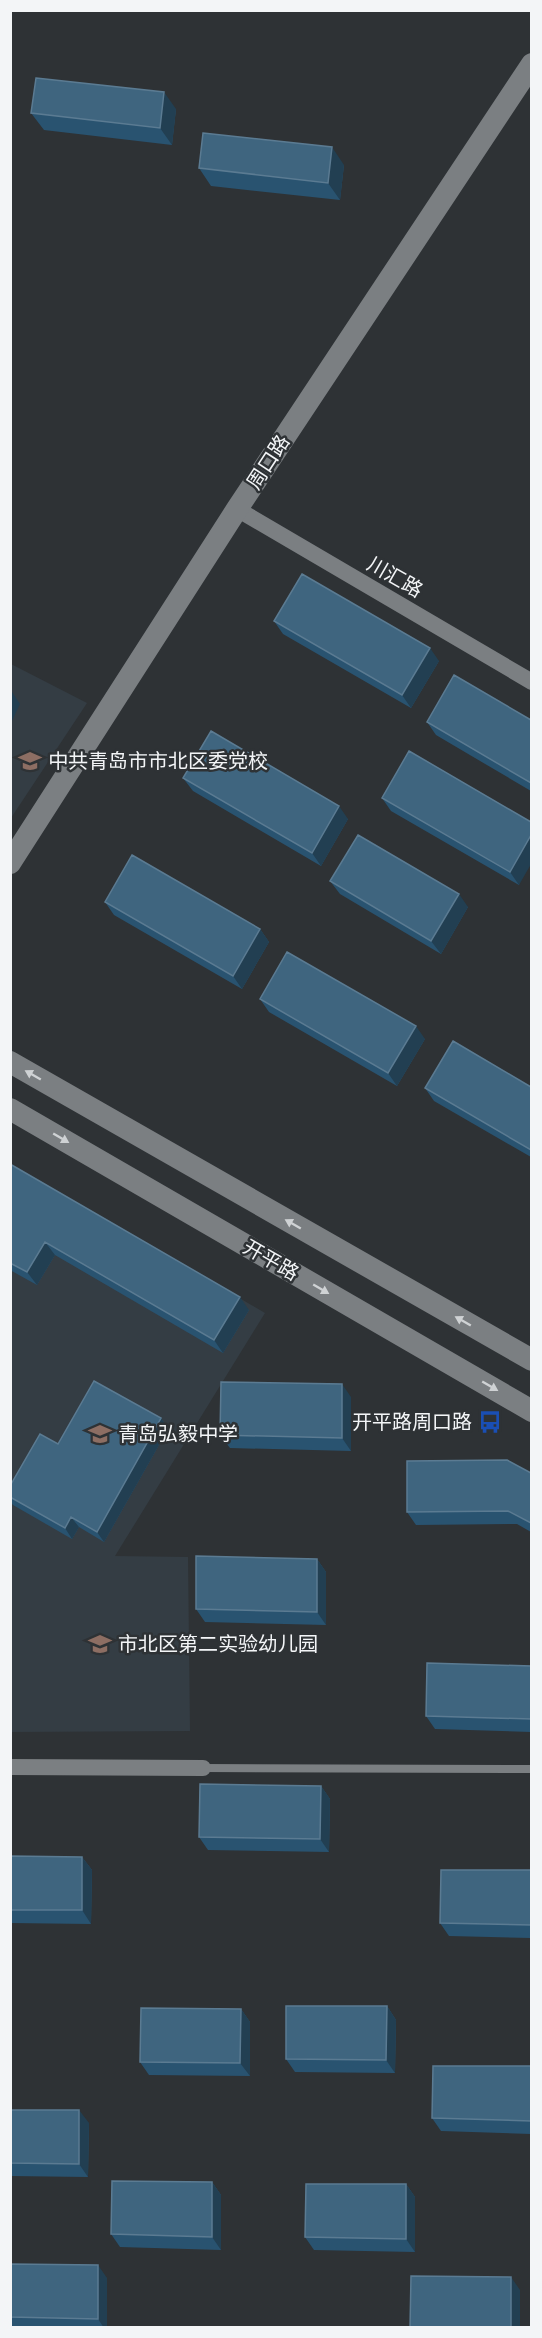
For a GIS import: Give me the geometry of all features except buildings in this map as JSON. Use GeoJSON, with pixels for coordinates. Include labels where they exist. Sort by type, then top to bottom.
{"type":"FeatureCollection","features":[{"type":"Feature","properties":{"kind":"main road","name":"周口路"},"geometry":{"type":"LineString","coordinates":[[10,863],[237,509],[531,64]]}},
{"type":"Feature","properties":{"kind":"main road"},"geometry":{"type":"LineString","coordinates":[[10,1062],[531,1360]]}},
{"type":"Feature","properties":{"kind":"main road","name":"开平路"},"geometry":{"type":"LineString","coordinates":[[10,1109],[531,1411]]}},
{"type":"Feature","properties":{"kind":"street","name":"川汇路"},"geometry":{"type":"LineString","coordinates":[[237,509],[531,682]]}},
{"type":"Feature","properties":{"kind":"street"},"geometry":{"type":"LineString","coordinates":[[10,1767],[203,1768]]}},
{"type":"Feature","properties":{"kind":"lane"},"geometry":{"type":"LineString","coordinates":[[203,1768],[531,1769]]}},
{"type":"Feature","properties":{"kind":"shaded area","name":"中共青岛市市北区委党校"},"geometry":{"type":"Polygon","coordinates":[[[11,664],[87,703],[11,818],[11,664]]]}},
{"type":"Feature","properties":{"kind":"shaded area","name":"青岛弘毅中学"},"geometry":{"type":"Polygon","coordinates":[[[10,1164],[265,1313],[115,1556],[188,1557],[190,1731],[11,1732],[10,1164]]]}},
{"type":"Feature","properties":{"kind":"place","name":"中共青岛市市北区委党校"},"geometry":{"type":"Point","coordinates":[30,761]}},
{"type":"Feature","properties":{"kind":"place","name":"开平路周口路"},"geometry":{"type":"Point","coordinates":[490,1422]}},
{"type":"Feature","properties":{"kind":"place","name":"青岛弘毅中学"},"geometry":{"type":"Point","coordinates":[100,1434]}},
{"type":"Feature","properties":{"kind":"place","name":"市北区第二实验幼儿园"},"geometry":{"type":"Point","coordinates":[100,1644]}}]}
